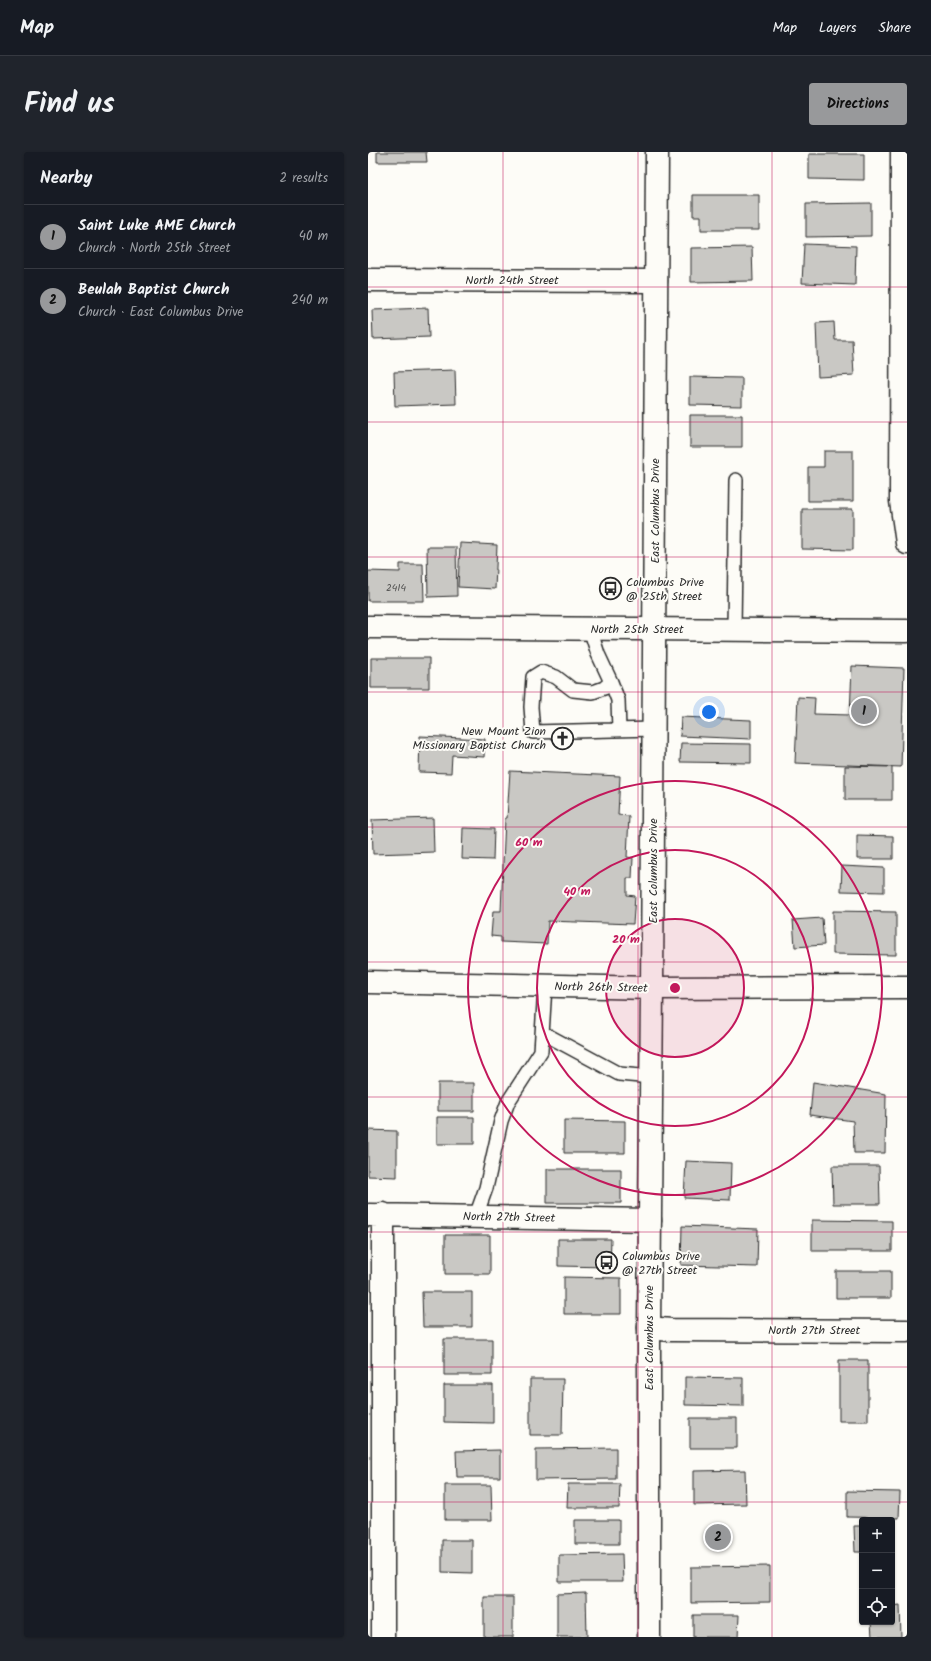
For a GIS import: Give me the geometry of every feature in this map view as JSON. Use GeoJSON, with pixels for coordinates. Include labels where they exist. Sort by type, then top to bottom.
{"type":"FeatureCollection","features":[{"type":"Feature","properties":{"kind":"street","name":"East Columbus Drive"},"geometry":{"type":"LineString","coordinates":[[649,1637],[649,1328],[654,729],[656,152]]}},
{"type":"Feature","properties":{"kind":"street"},"geometry":{"type":"LineString","coordinates":[[902,152],[900,501],[907,544]]}},
{"type":"Feature","properties":{"kind":"street","name":"North 24th Street"},"geometry":{"type":"LineString","coordinates":[[368,280],[656,281]]}},
{"type":"Feature","properties":{"kind":"street","name":"North 25th Street"},"geometry":{"type":"LineString","coordinates":[[368,627],[907,631]]}},
{"type":"Feature","properties":{"kind":"street","name":"North 26th Street"},"geometry":{"type":"LineString","coordinates":[[368,982],[652,988],[907,987]]}},
{"type":"Feature","properties":{"kind":"street"},"geometry":{"type":"LineString","coordinates":[[376,1214],[383,1637]]}},
{"type":"Feature","properties":{"kind":"street","name":"North 27th Street"},"geometry":{"type":"LineString","coordinates":[[376,1214],[650,1220]]}},
{"type":"Feature","properties":{"kind":"street","name":"North 27th Street"},"geometry":{"type":"LineString","coordinates":[[649,1328],[671,1330],[907,1331]]}},
{"type":"Feature","properties":{"kind":"lane"},"geometry":{"type":"LineString","coordinates":[[734,630],[736,480]]}},
{"type":"Feature","properties":{"kind":"lane"},"geometry":{"type":"LineString","coordinates":[[590,629],[598,654],[618,700],[619,730]]}},
{"type":"Feature","properties":{"kind":"lane"},"geometry":{"type":"LineString","coordinates":[[611,682],[604,688],[592,692],[573,690],[556,677],[541,672],[533,677],[531,687],[533,732],[654,729]]}},
{"type":"Feature","properties":{"kind":"lane"},"geometry":{"type":"LineString","coordinates":[[476,1216],[486,1188],[501,1121],[508,1102],[541,1051],[545,986]]}},
{"type":"Feature","properties":{"kind":"lane"},"geometry":{"type":"LineString","coordinates":[[543,1033],[619,1074],[651,1077]]}},
{"type":"Feature","properties":{"kind":"building"},"geometry":{"type":"Polygon","coordinates":[[[377,152],[426,152],[427,162],[377,162],[377,152]]]}},
{"type":"Feature","properties":{"kind":"building"},"geometry":{"type":"Polygon","coordinates":[[[809,154],[864,154],[864,180],[809,179],[809,154]]]}},
{"type":"Feature","properties":{"kind":"building"},"geometry":{"type":"Polygon","coordinates":[[[693,195],[759,195],[759,230],[701,230],[701,216],[693,216],[693,195]]]}},
{"type":"Feature","properties":{"kind":"building"},"geometry":{"type":"Polygon","coordinates":[[[871,203],[871,236],[806,237],[806,204],[871,203]]]}},
{"type":"Feature","properties":{"kind":"building"},"geometry":{"type":"Polygon","coordinates":[[[804,244],[856,246],[855,285],[802,283],[804,244]]]}},
{"type":"Feature","properties":{"kind":"building"},"geometry":{"type":"Polygon","coordinates":[[[752,247],[753,281],[691,282],[691,248],[752,247]]]}},
{"type":"Feature","properties":{"kind":"building"},"geometry":{"type":"Polygon","coordinates":[[[428,308],[429,337],[373,339],[372,310],[428,308]]]}},
{"type":"Feature","properties":{"kind":"building"},"geometry":{"type":"Polygon","coordinates":[[[834,322],[835,340],[852,340],[854,375],[818,377],[816,323],[834,322]]]}},
{"type":"Feature","properties":{"kind":"building"},"geometry":{"type":"Polygon","coordinates":[[[455,370],[456,404],[395,406],[394,372],[455,370]]]}},
{"type":"Feature","properties":{"kind":"building"},"geometry":{"type":"Polygon","coordinates":[[[690,377],[742,378],[742,406],[690,405],[690,377]]]}},
{"type":"Feature","properties":{"kind":"building"},"geometry":{"type":"Polygon","coordinates":[[[690,415],[742,415],[742,447],[690,447],[690,415]]]}},
{"type":"Feature","properties":{"kind":"building"},"geometry":{"type":"Polygon","coordinates":[[[824,451],[853,451],[853,501],[808,501],[808,467],[824,467],[824,451]]]}},
{"type":"Feature","properties":{"kind":"building"},"geometry":{"type":"Polygon","coordinates":[[[802,509],[853,509],[853,550],[802,549],[802,509]]]}},
{"type":"Feature","properties":{"kind":"building"},"geometry":{"type":"Polygon","coordinates":[[[460,543],[497,545],[495,589],[458,587],[460,543]]]}},
{"type":"Feature","properties":{"kind":"building"},"geometry":{"type":"Polygon","coordinates":[[[427,547],[456,547],[457,596],[428,597],[427,547]]]}},
{"type":"Feature","properties":{"kind":"building"},"geometry":{"type":"Polygon","coordinates":[[[400,564],[423,564],[424,601],[368,601],[368,571],[400,572],[400,564]]]}},
{"type":"Feature","properties":{"kind":"building"},"geometry":{"type":"Polygon","coordinates":[[[371,658],[429,658],[429,688],[371,688],[371,658]]]}},
{"type":"Feature","properties":{"kind":"building"},"geometry":{"type":"Polygon","coordinates":[[[852,666],[904,668],[901,767],[795,763],[798,697],[815,698],[814,714],[850,715],[852,666]]]}},
{"type":"Feature","properties":{"kind":"building"},"geometry":{"type":"Polygon","coordinates":[[[681,717],[751,720],[751,739],[680,736],[681,717]]]}},
{"type":"Feature","properties":{"kind":"building"},"geometry":{"type":"Polygon","coordinates":[[[420,736],[485,739],[484,757],[452,755],[451,773],[419,772],[420,736]]]}},
{"type":"Feature","properties":{"kind":"building"},"geometry":{"type":"Polygon","coordinates":[[[681,743],[751,744],[751,763],[680,762],[681,743]]]}},
{"type":"Feature","properties":{"kind":"building"},"geometry":{"type":"Polygon","coordinates":[[[845,766],[892,767],[892,800],[845,800],[845,766]]]}},
{"type":"Feature","properties":{"kind":"building"},"geometry":{"type":"Polygon","coordinates":[[[510,771],[620,776],[618,815],[629,816],[627,857],[633,858],[632,878],[627,878],[627,895],[635,896],[633,924],[548,921],[547,944],[501,942],[501,937],[491,936],[493,911],[501,911],[505,818],[507,818],[510,771]]]}},
{"type":"Feature","properties":{"kind":"building"},"geometry":{"type":"Polygon","coordinates":[[[433,818],[434,852],[373,854],[372,820],[433,818]]]}},
{"type":"Feature","properties":{"kind":"building"},"geometry":{"type":"Polygon","coordinates":[[[463,828],[494,829],[493,860],[462,859],[463,828]]]}},
{"type":"Feature","properties":{"kind":"building"},"geometry":{"type":"Polygon","coordinates":[[[857,835],[893,836],[893,859],[857,859],[857,835]]]}},
{"type":"Feature","properties":{"kind":"building"},"geometry":{"type":"Polygon","coordinates":[[[842,866],[884,868],[884,892],[841,891],[842,866]]]}},
{"type":"Feature","properties":{"kind":"building"},"geometry":{"type":"Polygon","coordinates":[[[833,911],[896,912],[896,955],[833,954],[833,911]]]}},
{"type":"Feature","properties":{"kind":"building"},"geometry":{"type":"Polygon","coordinates":[[[822,918],[824,945],[795,947],[793,920],[822,918]]]}},
{"type":"Feature","properties":{"kind":"building"},"geometry":{"type":"Polygon","coordinates":[[[813,1082],[886,1094],[885,1153],[854,1153],[853,1121],[810,1115],[813,1082]]]}},
{"type":"Feature","properties":{"kind":"building"},"geometry":{"type":"Polygon","coordinates":[[[438,1083],[474,1083],[474,1111],[438,1111],[438,1083]]]}},
{"type":"Feature","properties":{"kind":"building"},"geometry":{"type":"Polygon","coordinates":[[[437,1117],[474,1117],[474,1144],[437,1144],[437,1117]]]}},
{"type":"Feature","properties":{"kind":"building"},"geometry":{"type":"Polygon","coordinates":[[[564,1120],[625,1121],[625,1153],[564,1153],[564,1120]]]}},
{"type":"Feature","properties":{"kind":"building"},"geometry":{"type":"Polygon","coordinates":[[[368,1130],[397,1131],[397,1177],[368,1176],[368,1130]]]}},
{"type":"Feature","properties":{"kind":"building"},"geometry":{"type":"Polygon","coordinates":[[[686,1161],[731,1163],[730,1200],[684,1198],[686,1161]]]}},
{"type":"Feature","properties":{"kind":"building"},"geometry":{"type":"Polygon","coordinates":[[[832,1166],[879,1166],[880,1204],[833,1204],[832,1166]]]}},
{"type":"Feature","properties":{"kind":"building"},"geometry":{"type":"Polygon","coordinates":[[[547,1169],[621,1169],[621,1203],[547,1203],[547,1169]]]}},
{"type":"Feature","properties":{"kind":"building"},"geometry":{"type":"Polygon","coordinates":[[[812,1220],[892,1221],[892,1251],[812,1251],[812,1220]]]}},
{"type":"Feature","properties":{"kind":"building"},"geometry":{"type":"Polygon","coordinates":[[[682,1226],[758,1229],[757,1267],[681,1265],[682,1226]]]}},
{"type":"Feature","properties":{"kind":"building"},"geometry":{"type":"Polygon","coordinates":[[[445,1235],[490,1235],[490,1274],[445,1274],[445,1235]]]}},
{"type":"Feature","properties":{"kind":"building"},"geometry":{"type":"Polygon","coordinates":[[[558,1239],[611,1239],[610,1267],[558,1266],[558,1239]]]}},
{"type":"Feature","properties":{"kind":"building"},"geometry":{"type":"Polygon","coordinates":[[[836,1271],[891,1271],[891,1298],[836,1298],[836,1271]]]}},
{"type":"Feature","properties":{"kind":"building"},"geometry":{"type":"Polygon","coordinates":[[[564,1277],[621,1278],[621,1314],[564,1314],[564,1277]]]}},
{"type":"Feature","properties":{"kind":"building"},"geometry":{"type":"Polygon","coordinates":[[[422,1292],[472,1292],[472,1327],[423,1327],[422,1292]]]}},
{"type":"Feature","properties":{"kind":"building"},"geometry":{"type":"Polygon","coordinates":[[[444,1339],[492,1339],[492,1375],[444,1375],[444,1339]]]}},
{"type":"Feature","properties":{"kind":"building"},"geometry":{"type":"Polygon","coordinates":[[[839,1360],[868,1360],[868,1421],[839,1421],[839,1360]]]}},
{"type":"Feature","properties":{"kind":"building"},"geometry":{"type":"Polygon","coordinates":[[[685,1377],[743,1378],[743,1406],[685,1405],[685,1377]]]}},
{"type":"Feature","properties":{"kind":"building"},"geometry":{"type":"Polygon","coordinates":[[[530,1379],[563,1379],[562,1435],[530,1435],[530,1379]]]}},
{"type":"Feature","properties":{"kind":"building"},"geometry":{"type":"Polygon","coordinates":[[[444,1385],[493,1385],[493,1423],[444,1422],[444,1385]]]}},
{"type":"Feature","properties":{"kind":"building"},"geometry":{"type":"Polygon","coordinates":[[[690,1418],[737,1418],[737,1448],[690,1448],[690,1418]]]}},
{"type":"Feature","properties":{"kind":"building"},"geometry":{"type":"Polygon","coordinates":[[[616,1448],[616,1479],[536,1480],[536,1449],[616,1448]]]}},
{"type":"Feature","properties":{"kind":"building"},"geometry":{"type":"Polygon","coordinates":[[[500,1450],[500,1477],[457,1477],[456,1451],[500,1450]]]}},
{"type":"Feature","properties":{"kind":"building"},"geometry":{"type":"Polygon","coordinates":[[[745,1470],[746,1504],[694,1505],[694,1471],[745,1470]]]}},
{"type":"Feature","properties":{"kind":"building"},"geometry":{"type":"Polygon","coordinates":[[[568,1484],[620,1484],[619,1508],[567,1508],[568,1484]]]}},
{"type":"Feature","properties":{"kind":"building"},"geometry":{"type":"Polygon","coordinates":[[[445,1485],[491,1485],[492,1520],[445,1520],[445,1485]]]}},
{"type":"Feature","properties":{"kind":"building"},"geometry":{"type":"Polygon","coordinates":[[[847,1491],[900,1492],[899,1518],[847,1517],[847,1491]]]}},
{"type":"Feature","properties":{"kind":"building"},"geometry":{"type":"Polygon","coordinates":[[[575,1520],[619,1520],[619,1544],[575,1544],[575,1520]]]}},
{"type":"Feature","properties":{"kind":"building"},"geometry":{"type":"Polygon","coordinates":[[[854,1526],[859,1526],[859,1552],[855,1552],[854,1526]]]}},
{"type":"Feature","properties":{"kind":"building"},"geometry":{"type":"Polygon","coordinates":[[[442,1540],[472,1540],[472,1573],[442,1572],[442,1540]]]}},
{"type":"Feature","properties":{"kind":"building"},"geometry":{"type":"Polygon","coordinates":[[[622,1554],[623,1582],[559,1582],[559,1555],[622,1554]]]}},
{"type":"Feature","properties":{"kind":"building"},"geometry":{"type":"Polygon","coordinates":[[[770,1566],[770,1602],[691,1603],[691,1567],[770,1566]]]}},
{"type":"Feature","properties":{"kind":"building"},"geometry":{"type":"Polygon","coordinates":[[[586,1593],[587,1637],[557,1637],[557,1594],[586,1593]]]}},
{"type":"Feature","properties":{"kind":"building"},"geometry":{"type":"Polygon","coordinates":[[[484,1597],[513,1597],[513,1637],[484,1637],[484,1597]]]}},
{"type":"Feature","properties":{"kind":"building"},"geometry":{"type":"Polygon","coordinates":[[[900,1605],[901,1637],[872,1637],[871,1625],[895,1625],[895,1606],[900,1605]]]}},
{"type":"Feature","properties":{"kind":"building"},"geometry":{"type":"Polygon","coordinates":[[[693,1615],[739,1615],[738,1637],[693,1637],[693,1615]]]}},
{"type":"Feature","properties":{"kind":"place","name":"Columbus Drive @ 25th Street"},"geometry":{"type":"Point","coordinates":[611,589]}},
{"type":"Feature","properties":{"kind":"place","name":"Saint Luke AME Church"},"geometry":{"type":"Point","coordinates":[864,711]}},
{"type":"Feature","properties":{"kind":"place","name":"New Mount Zion Missionary Baptist Church"},"geometry":{"type":"Point","coordinates":[562,738]}},
{"type":"Feature","properties":{"kind":"place","name":"Columbus Drive @ 27th Street"},"geometry":{"type":"Point","coordinates":[607,1263]}},
{"type":"Feature","properties":{"kind":"place","name":"Beulah Baptist Church"},"geometry":{"type":"Point","coordinates":[718,1537]}}]}
